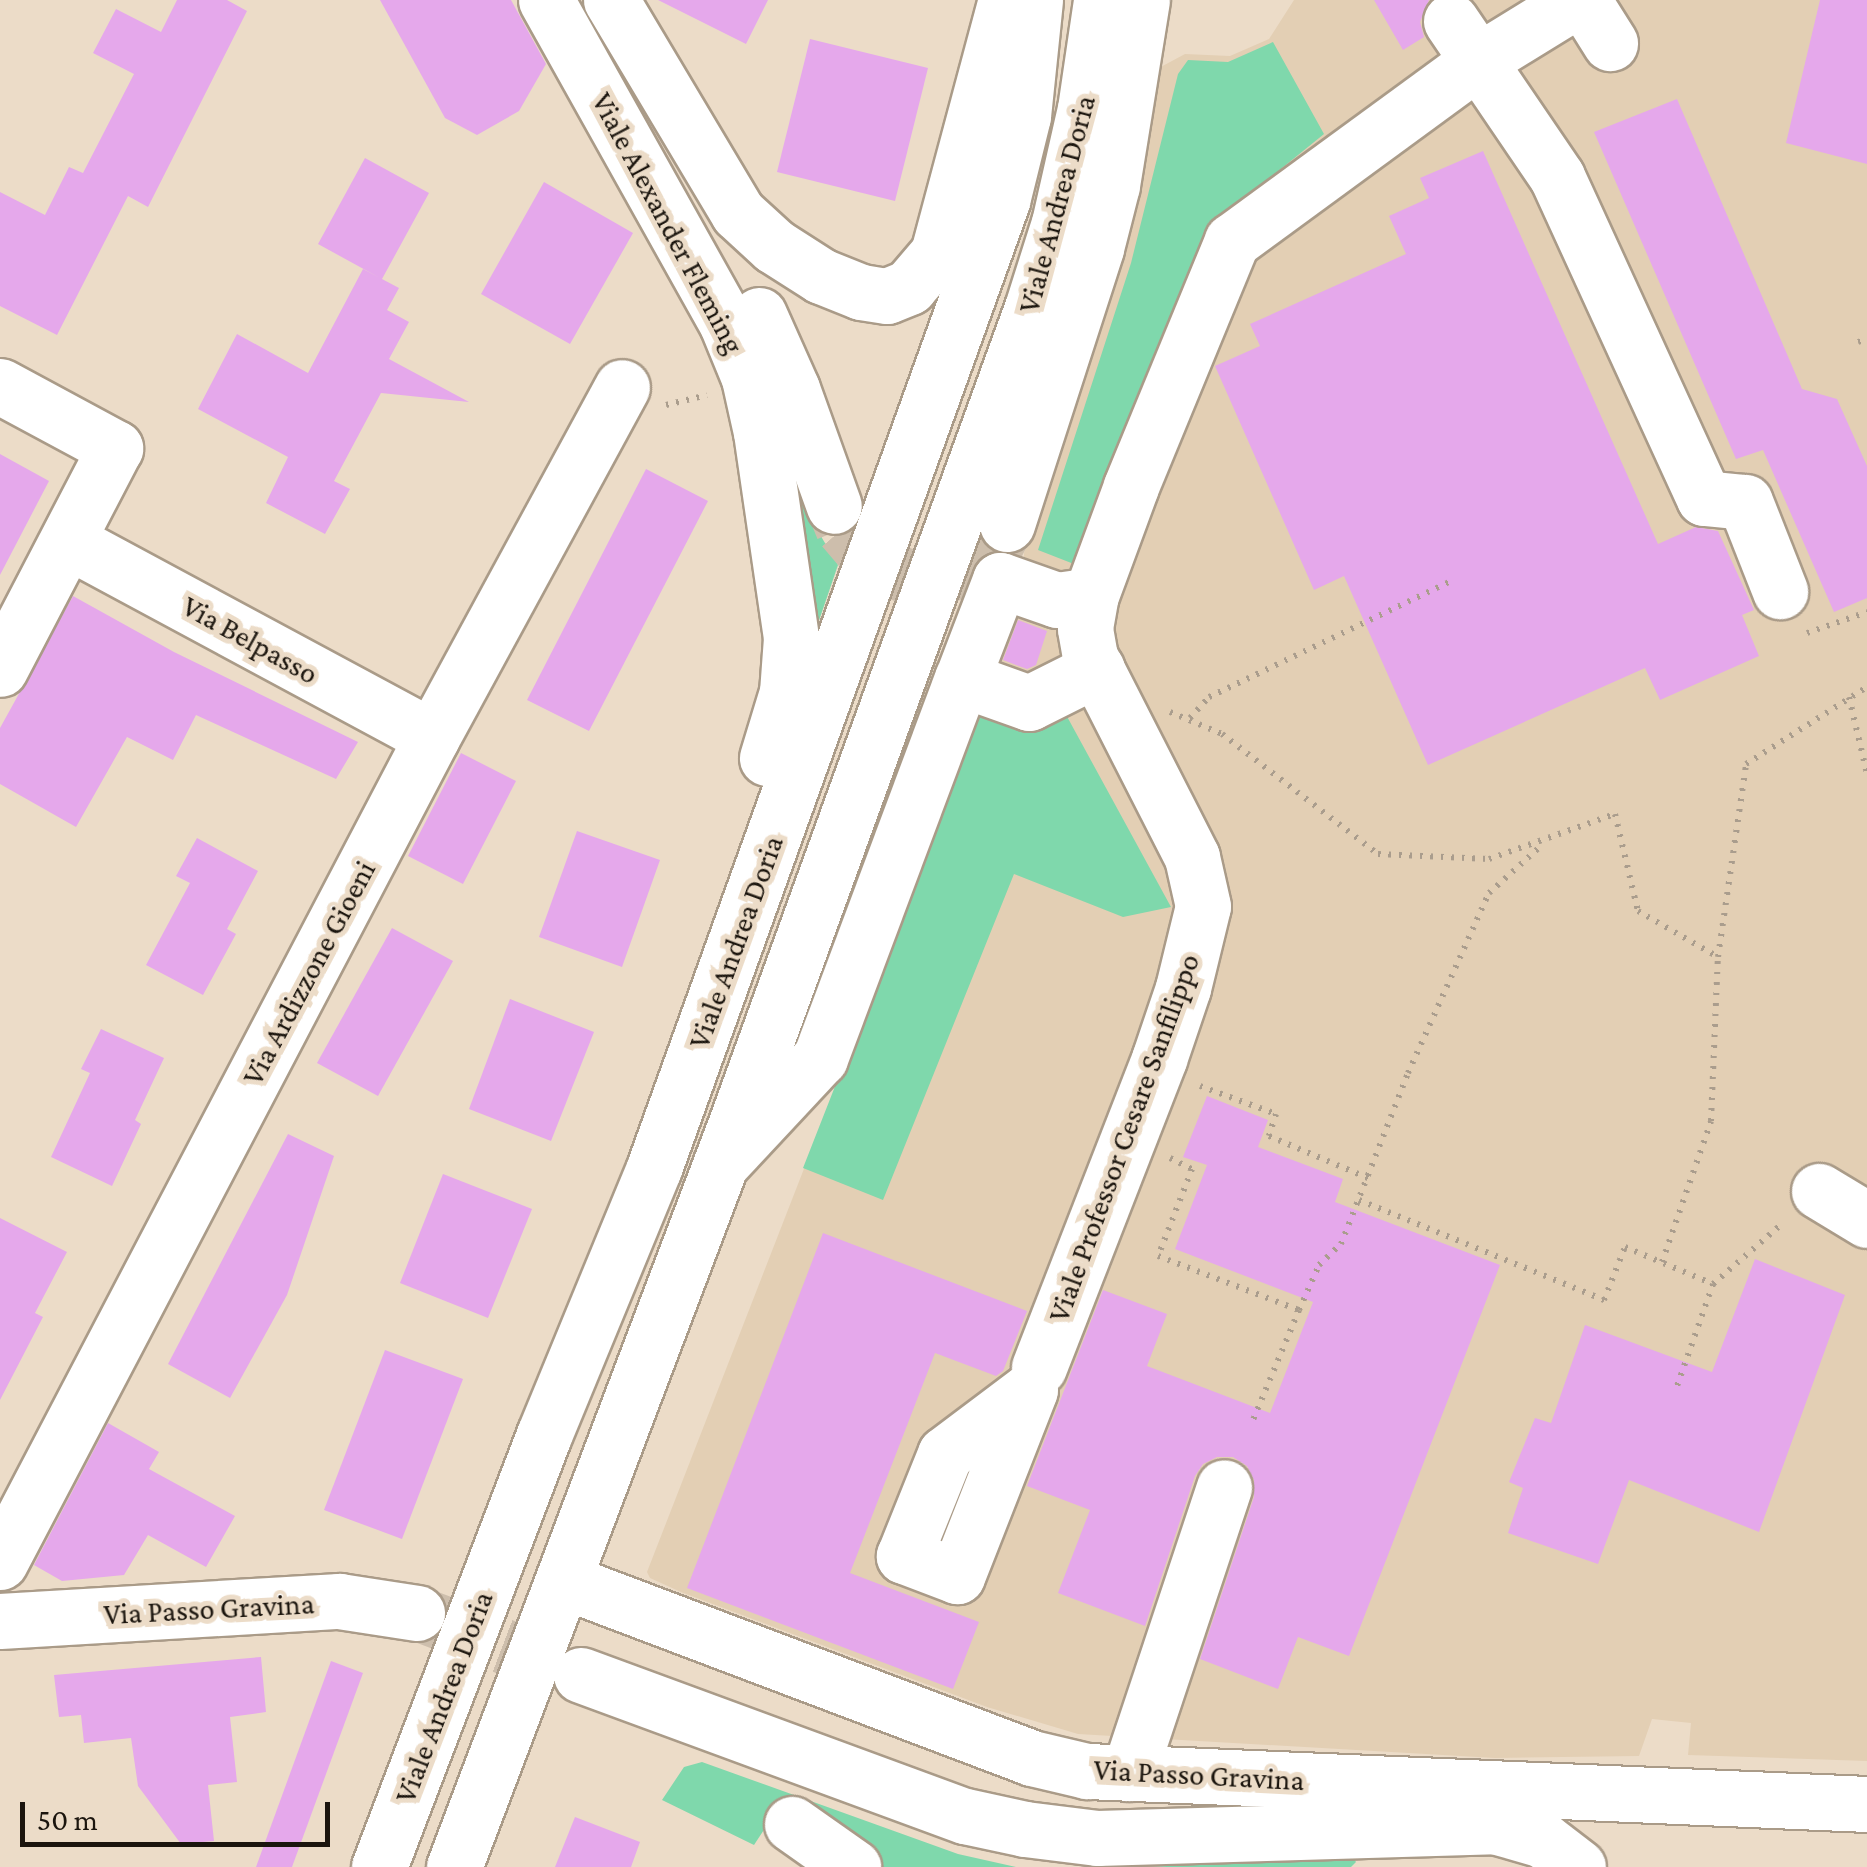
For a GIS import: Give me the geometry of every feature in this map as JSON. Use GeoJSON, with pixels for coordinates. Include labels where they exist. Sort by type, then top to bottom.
{"type":"FeatureCollection","features":[{"type":"Feature","properties":{"kind":"main road","name":"Viale Alexander Fleming"},"geometry":{"type":"LineString","coordinates":[[546,0],[693,260],[742,360],[761,432],[792,638],[787,692],[730,865],[658,1156]]}},
{"type":"Feature","properties":{"kind":"main road"},"geometry":{"type":"LineString","coordinates":[[578,0],[753,302],[792,389],[834,506]]}},
{"type":"Feature","properties":{"kind":"main road","name":"Viale Alexander Fleming"},"geometry":{"type":"LineString","coordinates":[[611,0],[738,213],[774,246],[821,276],[861,292],[886,296],[908,287],[938,253],[1006,0]]}},
{"type":"Feature","properties":{"kind":"main road","name":"Viale Andrea Doria"},"geometry":{"type":"LineString","coordinates":[[380,1867],[544,1435],[658,1156],[1002,201],[1023,116],[1035,0]]}},
{"type":"Feature","properties":{"kind":"main road","name":"Viale Andrea Doria"},"geometry":{"type":"LineString","coordinates":[[454,1867],[721,1164],[1032,308],[1085,109],[1101,0]]}},
{"type":"Feature","properties":{"kind":"main road"},"geometry":{"type":"LineString","coordinates":[[1007,524],[1096,248],[1112,185],[1142,0]]}},
{"type":"Feature","properties":{"kind":"main road","name":"Viale Professor Cesare Sanfilippo"},"geometry":{"type":"LineString","coordinates":[[1035,1378],[1159,1059],[1183,988],[1202,906],[1192,857],[1108,693],[1085,628],[1091,595],[1232,241],[1465,41],[1590,14]]}},
{"type":"Feature","properties":{"kind":"main road"},"geometry":{"type":"LineString","coordinates":[[1465,41],[1556,177],[1704,498],[1745,502],[1780,591]]}},
{"type":"Feature","properties":{"kind":"main road"},"geometry":{"type":"LineString","coordinates":[[0,386],[115,448],[0,668]]}},
{"type":"Feature","properties":{"kind":"main road","name":"Via Ardizzone Gioeni"},"geometry":{"type":"LineString","coordinates":[[0,1562],[432,738],[640,397]]}},
{"type":"Feature","properties":{"kind":"main road","name":"Via Belpasso"},"geometry":{"type":"LineString","coordinates":[[68,541],[432,738]]}},
{"type":"Feature","properties":{"kind":"main road"},"geometry":{"type":"LineString","coordinates":[[721,1164],[820,1058],[1000,580],[1057,600],[1091,595]]}},
{"type":"Feature","properties":{"kind":"main road"},"geometry":{"type":"LineString","coordinates":[[962,679],[1029,703],[1108,693]]}},
{"type":"Feature","properties":{"kind":"main road"},"geometry":{"type":"LineString","coordinates":[[1820,1191],[1867,1220]]}},
{"type":"Feature","properties":{"kind":"main road"},"geometry":{"type":"LineString","coordinates":[[1129,1773],[1224,1487]]}},
{"type":"Feature","properties":{"kind":"main road","name":"Via Passo Gravina"},"geometry":{"type":"LineString","coordinates":[[564,1581],[1032,1758],[1087,1771],[1862,1800]]}},
{"type":"Feature","properties":{"kind":"main road","name":"Via Passo Gravina"},"geometry":{"type":"LineString","coordinates":[[0,1621],[339,1601],[417,1613]]}},
{"type":"Feature","properties":{"kind":"main road","name":"Via Passo Gravina"},"geometry":{"type":"LineString","coordinates":[[580,1675],[966,1816],[1025,1829],[1098,1838],[1420,1826]]}},
{"type":"Feature","properties":{"kind":"main road"},"geometry":{"type":"LineString","coordinates":[[1382,1867],[1420,1826],[1636,1794]]}},
{"type":"Feature","properties":{"kind":"main road"},"geometry":{"type":"LineString","coordinates":[[792,1824],[853,1867]]}},
{"type":"Feature","properties":{"kind":"main road"},"geometry":{"type":"LineString","coordinates":[[1420,1826],[1494,1826],[1543,1840],[1578,1867]]}},
{"type":"Feature","properties":{"kind":"path"},"geometry":{"type":"LineString","coordinates":[[1858,342],[1867,339]]}},
{"type":"Feature","properties":{"kind":"path"},"geometry":{"type":"LineString","coordinates":[[640,397],[716,392]]}},
{"type":"Feature","properties":{"kind":"path"},"geometry":{"type":"LineString","coordinates":[[1190,718],[1209,698],[1452,580]]}},
{"type":"Feature","properties":{"kind":"path"},"geometry":{"type":"LineString","coordinates":[[1662,1262],[1711,1122],[1718,958],[1746,764],[1867,687]]}},
{"type":"Feature","properties":{"kind":"path"},"geometry":{"type":"LineString","coordinates":[[1108,693],[1190,718],[1222,734],[1378,854],[1489,859],[1544,843],[1615,814],[1638,911],[1718,958]]}},
{"type":"Feature","properties":{"kind":"path"},"geometry":{"type":"LineString","coordinates":[[1849,697],[1867,774]]}},
{"type":"Feature","properties":{"kind":"path"},"geometry":{"type":"LineString","coordinates":[[1252,1425],[1319,1265],[1341,1244],[1408,1073],[1489,894],[1544,843]]}},
{"type":"Feature","properties":{"kind":"path"},"geometry":{"type":"LineString","coordinates":[[1200,1086],[1276,1114],[1269,1136],[1368,1178]]}},
{"type":"Feature","properties":{"kind":"path"},"geometry":{"type":"LineString","coordinates":[[1170,1160],[1192,1170],[1158,1256],[1299,1310]]}},
{"type":"Feature","properties":{"kind":"path"},"geometry":{"type":"LineString","coordinates":[[1677,1386],[1714,1284],[1820,1191]]}},
{"type":"Feature","properties":{"kind":"path"},"geometry":{"type":"LineString","coordinates":[[1359,1200],[1604,1300],[1626,1247],[1714,1284]]}},
{"type":"Feature","properties":{"kind":"shaded area"},"geometry":{"type":"Polygon","coordinates":[[[1294,0],[1867,0],[1867,1761],[1688,1755],[1691,1723],[1652,1719],[1639,1756],[1495,1758],[1078,1734],[987,1707],[681,1592],[650,1578],[647,1572],[981,714],[1006,616],[1016,619],[1035,569],[1024,560],[1024,553],[1122,250],[1157,69],[1185,54],[1230,56],[1269,39],[1294,0]]]}},
{"type":"Feature","properties":{"kind":"green space"},"geometry":{"type":"Polygon","coordinates":[[[1273,42],[1324,134],[1213,224],[1079,566],[1038,550],[1131,263],[1178,74],[1188,60],[1228,62],[1273,42]]]}},
{"type":"Feature","properties":{"kind":"green space"},"geometry":{"type":"Polygon","coordinates":[[[775,392],[822,538],[838,565],[811,644],[775,392]]]}},
{"type":"Feature","properties":{"kind":"green space"},"geometry":{"type":"Polygon","coordinates":[[[1064,711],[1171,907],[1123,917],[1014,874],[883,1200],[803,1168],[981,714],[1024,730],[1064,711]]]}},
{"type":"Feature","properties":{"kind":"green space"},"geometry":{"type":"Polygon","coordinates":[[[702,1762],[958,1854],[1016,1867],[883,1867],[807,1813],[783,1801],[754,1845],[662,1800],[684,1767],[702,1762]]]}},
{"type":"Feature","properties":{"kind":"green space"},"geometry":{"type":"Polygon","coordinates":[[[1351,1855],[1356,1862],[1351,1867],[1150,1867],[1351,1855]]]}},
{"type":"Feature","properties":{"kind":"building"},"geometry":{"type":"Polygon","coordinates":[[[177,0],[227,0],[247,11],[148,207],[128,196],[57,335],[0,306],[0,192],[45,215],[69,167],[83,173],[134,74],[93,53],[116,9],[161,32],[177,0]]]}},
{"type":"Feature","properties":{"kind":"building"},"geometry":{"type":"Polygon","coordinates":[[[380,0],[511,0],[546,64],[519,111],[477,135],[445,118],[380,0]]]}},
{"type":"Feature","properties":{"kind":"building"},"geometry":{"type":"Polygon","coordinates":[[[658,0],[768,0],[746,44],[658,0]]]}},
{"type":"Feature","properties":{"kind":"building"},"geometry":{"type":"Polygon","coordinates":[[[1374,0],[1429,0],[1420,22],[1424,37],[1403,50],[1374,0]]]}},
{"type":"Feature","properties":{"kind":"building"},"geometry":{"type":"Polygon","coordinates":[[[1820,0],[1867,0],[1867,164],[1786,143],[1820,0]]]}},
{"type":"Feature","properties":{"kind":"building"},"geometry":{"type":"Polygon","coordinates":[[[810,39],[928,68],[895,201],[777,172],[810,39]]]}},
{"type":"Feature","properties":{"kind":"building"},"geometry":{"type":"Polygon","coordinates":[[[1677,99],[1802,389],[1837,399],[1867,466],[1867,598],[1834,612],[1763,450],[1736,459],[1594,132],[1677,99]]]}},
{"type":"Feature","properties":{"kind":"building"},"geometry":{"type":"Polygon","coordinates":[[[1483,151],[1658,544],[1696,527],[1718,531],[1754,610],[1742,615],[1759,656],[1660,700],[1645,668],[1428,765],[1344,576],[1314,590],[1215,366],[1260,346],[1250,324],[1406,254],[1389,216],[1429,198],[1420,178],[1483,151]]]}},
{"type":"Feature","properties":{"kind":"building"},"geometry":{"type":"Polygon","coordinates":[[[365,158],[429,193],[382,279],[399,288],[387,310],[409,322],[389,359],[469,402],[381,393],[334,481],[350,489],[325,534],[266,503],[288,457],[198,409],[237,334],[308,373],[363,269],[380,278],[318,244],[365,158]]]}},
{"type":"Feature","properties":{"kind":"building"},"geometry":{"type":"Polygon","coordinates":[[[544,182],[633,233],[570,344],[481,294],[544,182]]]}},
{"type":"Feature","properties":{"kind":"building"},"geometry":{"type":"Polygon","coordinates":[[[0,454],[49,481],[0,575],[0,454]]]}},
{"type":"Feature","properties":{"kind":"building"},"geometry":{"type":"Polygon","coordinates":[[[646,469],[708,501],[589,731],[527,700],[646,469]]]}},
{"type":"Feature","properties":{"kind":"building"},"geometry":{"type":"Polygon","coordinates":[[[73,596],[174,652],[358,742],[336,779],[196,715],[173,760],[127,737],[76,827],[0,784],[0,728],[73,596]]]}},
{"type":"Feature","properties":{"kind":"building"},"geometry":{"type":"Polygon","coordinates":[[[1018,620],[1047,631],[1036,665],[1027,669],[1003,660],[1018,620]]]}},
{"type":"Feature","properties":{"kind":"building"},"geometry":{"type":"Polygon","coordinates":[[[461,753],[516,781],[463,884],[408,856],[461,753]]]}},
{"type":"Feature","properties":{"kind":"building"},"geometry":{"type":"Polygon","coordinates":[[[577,831],[660,860],[622,967],[539,937],[577,831]]]}},
{"type":"Feature","properties":{"kind":"building"},"geometry":{"type":"Polygon","coordinates":[[[197,838],[258,871],[227,929],[236,934],[203,995],[146,965],[190,883],[176,876],[197,838]]]}},
{"type":"Feature","properties":{"kind":"building"},"geometry":{"type":"Polygon","coordinates":[[[392,928],[453,961],[378,1096],[317,1063],[392,928]]]}},
{"type":"Feature","properties":{"kind":"building"},"geometry":{"type":"Polygon","coordinates":[[[510,999],[594,1032],[551,1141],[469,1109],[510,999]]]}},
{"type":"Feature","properties":{"kind":"building"},"geometry":{"type":"Polygon","coordinates":[[[101,1029],[164,1058],[135,1120],[141,1124],[112,1186],[51,1157],[90,1073],[81,1069],[101,1029]]]}},
{"type":"Feature","properties":{"kind":"building"},"geometry":{"type":"Polygon","coordinates":[[[1207,1096],[1268,1120],[1258,1147],[1343,1179],[1335,1202],[1500,1265],[1349,1656],[1298,1637],[1278,1689],[1200,1659],[1254,1497],[1254,1480],[1247,1466],[1233,1457],[1217,1457],[1203,1464],[1195,1476],[1145,1626],[1058,1593],[1090,1510],[1027,1486],[1103,1290],[1167,1314],[1147,1366],[1270,1413],[1313,1302],[1175,1249],[1207,1165],[1183,1157],[1207,1096]]]}},
{"type":"Feature","properties":{"kind":"building"},"geometry":{"type":"Polygon","coordinates":[[[288,1134],[334,1156],[287,1295],[230,1398],[168,1364],[288,1134]]]}},
{"type":"Feature","properties":{"kind":"building"},"geometry":{"type":"Polygon","coordinates":[[[443,1174],[532,1209],[488,1318],[400,1283],[443,1174]]]}},
{"type":"Feature","properties":{"kind":"building"},"geometry":{"type":"Polygon","coordinates":[[[0,1218],[67,1252],[35,1313],[43,1317],[0,1400],[0,1218]]]}},
{"type":"Feature","properties":{"kind":"building"},"geometry":{"type":"Polygon","coordinates":[[[823,1233],[1027,1311],[1003,1371],[996,1376],[935,1353],[850,1573],[979,1622],[953,1689],[687,1588],[823,1233]]]}},
{"type":"Feature","properties":{"kind":"building"},"geometry":{"type":"Polygon","coordinates":[[[1755,1259],[1845,1295],[1759,1532],[1629,1480],[1598,1564],[1508,1533],[1523,1488],[1509,1482],[1535,1418],[1551,1423],[1585,1325],[1712,1372],[1755,1259]]]}},
{"type":"Feature","properties":{"kind":"building"},"geometry":{"type":"Polygon","coordinates":[[[385,1350],[463,1379],[402,1539],[324,1510],[385,1350]]]}},
{"type":"Feature","properties":{"kind":"building"},"geometry":{"type":"Polygon","coordinates":[[[108,1423],[159,1452],[149,1469],[235,1516],[206,1567],[148,1535],[124,1575],[62,1581],[34,1565],[108,1423]]]}},
{"type":"Feature","properties":{"kind":"building"},"geometry":{"type":"Polygon","coordinates":[[[261,1657],[266,1712],[230,1717],[237,1782],[208,1785],[214,1841],[181,1844],[138,1786],[131,1738],[84,1743],[81,1715],[59,1717],[54,1675],[261,1657]]]}},
{"type":"Feature","properties":{"kind":"building"},"geometry":{"type":"Polygon","coordinates":[[[331,1661],[363,1673],[292,1867],[256,1867],[331,1661]]]}},
{"type":"Feature","properties":{"kind":"building"},"geometry":{"type":"Polygon","coordinates":[[[575,1817],[640,1842],[631,1867],[555,1867],[575,1817]]]}},
{"type":"Feature","properties":{"kind":"tunnel"},"geometry":{"type":"LineString","coordinates":[[834,506],[843,528],[872,562],[915,579],[938,579],[981,561],[996,546],[1007,524]]}},
{"type":"Feature","properties":{"kind":"tunnel"},"geometry":{"type":"LineString","coordinates":[[425,1616],[578,1674]]}}]}
